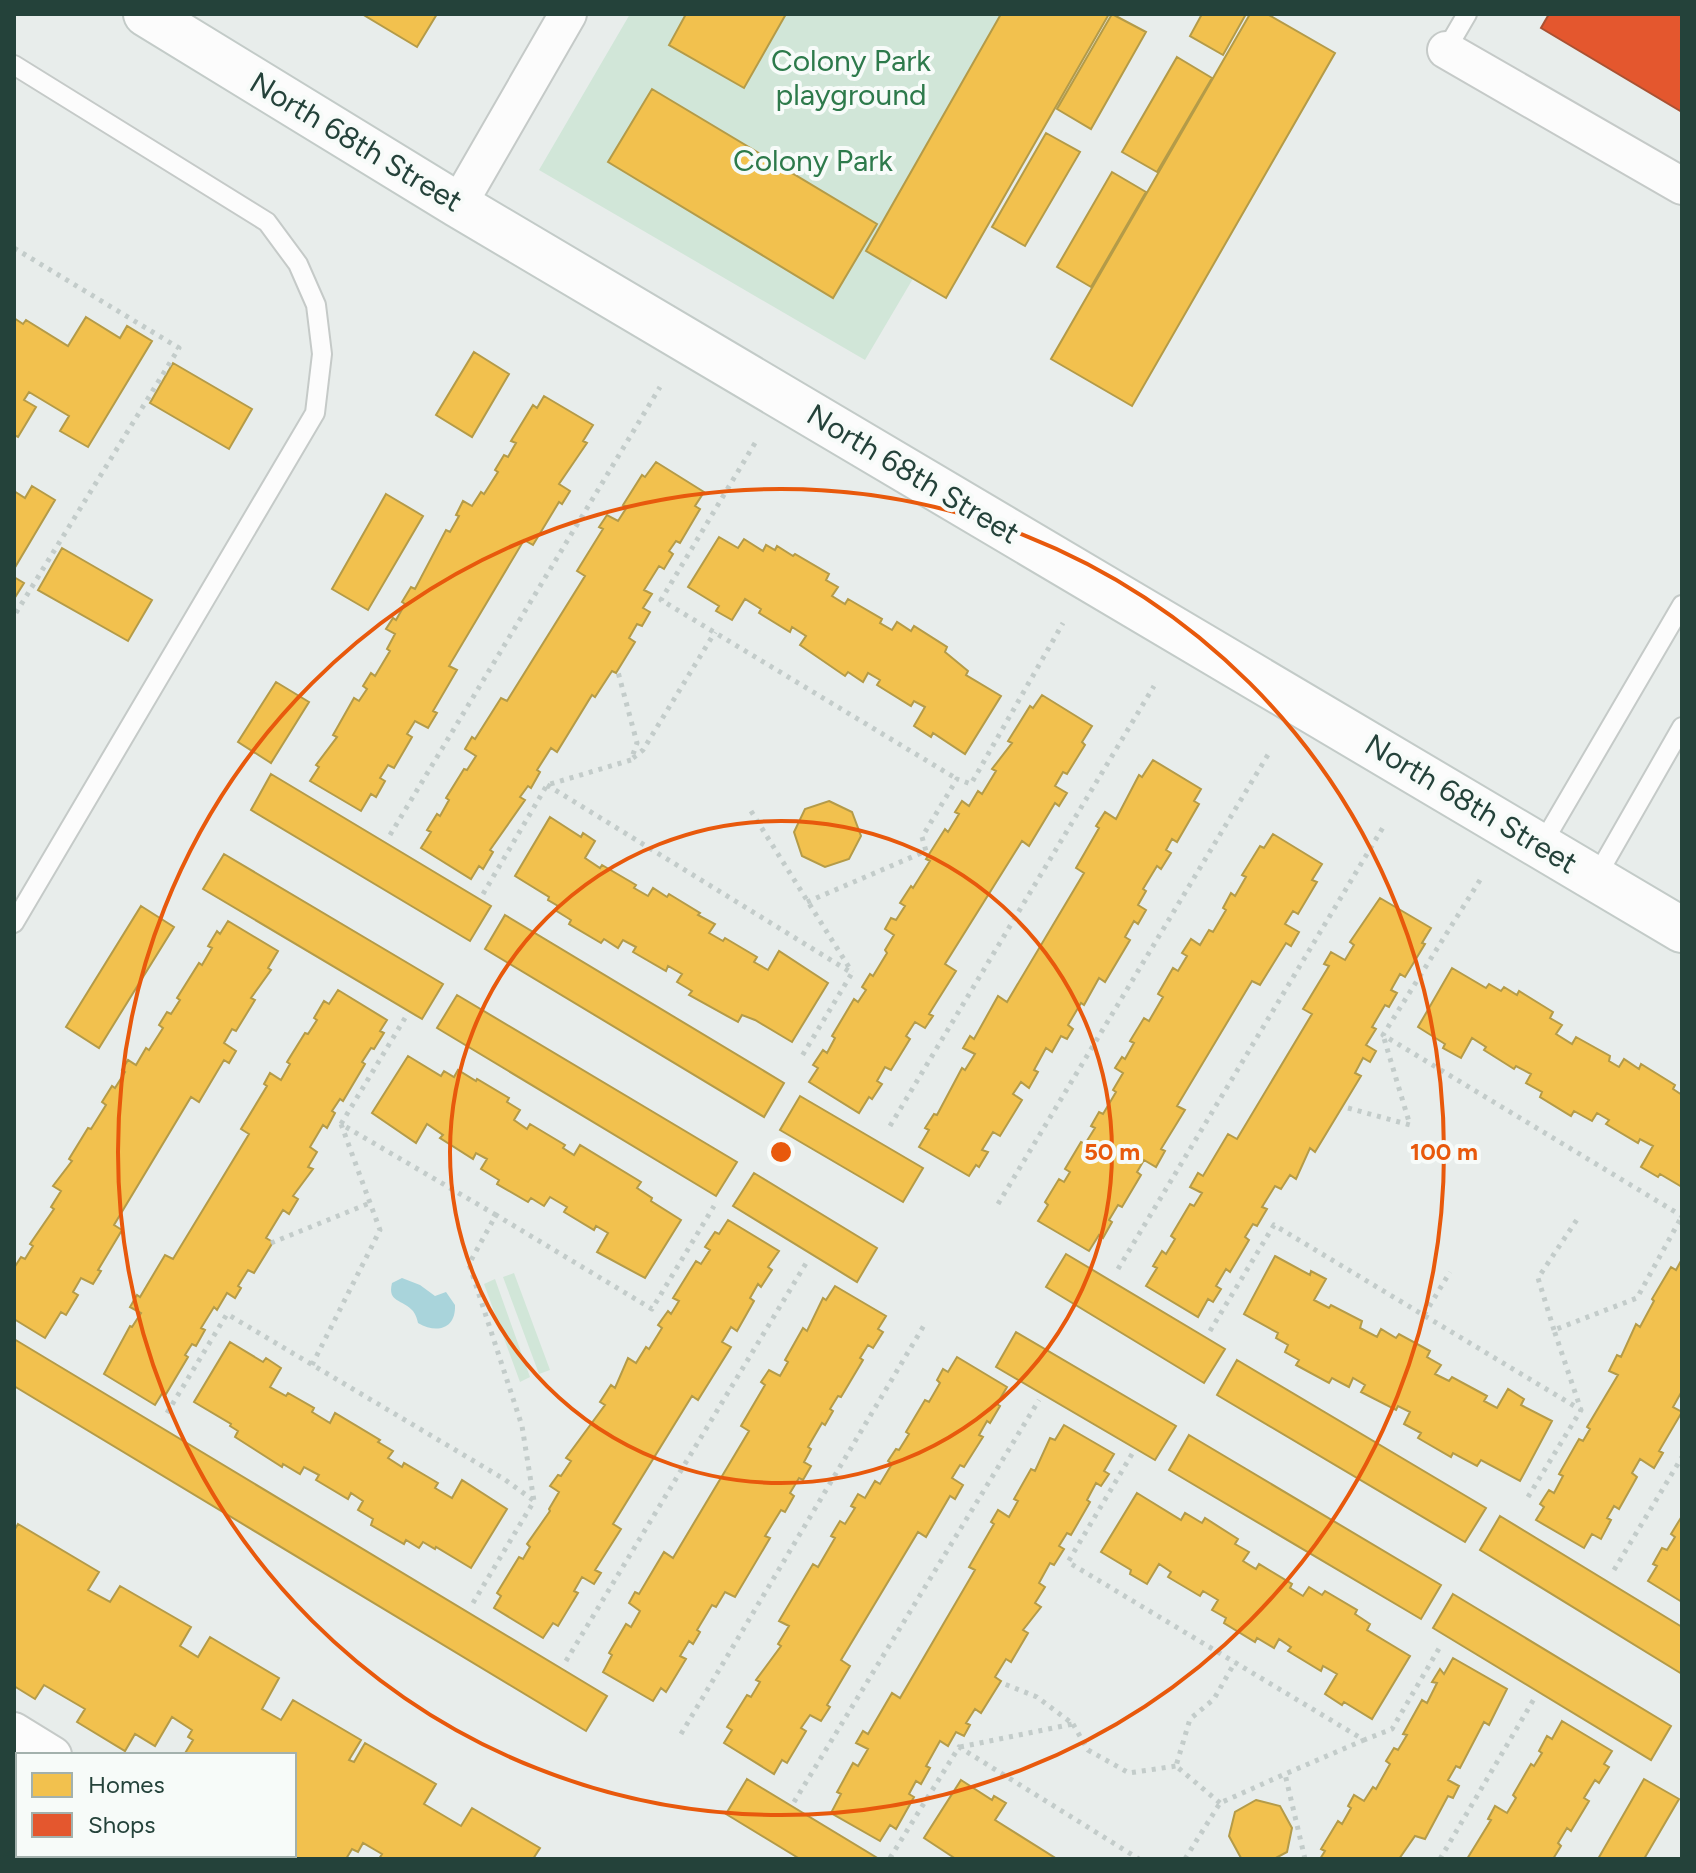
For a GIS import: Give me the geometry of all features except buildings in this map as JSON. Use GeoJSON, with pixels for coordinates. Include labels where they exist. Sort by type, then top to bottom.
{"type":"FeatureCollection","features":[{"type":"Feature","properties":{"kind":"street","name":"North 68th Street"},"geometry":{"type":"LineString","coordinates":[[146,14],[458,205],[1682,930]]}},
{"type":"Feature","properties":{"kind":"street"},"geometry":{"type":"LineString","coordinates":[[458,205],[568,14]]}},
{"type":"Feature","properties":{"kind":"street"},"geometry":{"type":"LineString","coordinates":[[1446,50],[1682,186]]}},
{"type":"Feature","properties":{"kind":"street"},"geometry":{"type":"LineString","coordinates":[[14,1731],[50,1753]]}},
{"type":"Feature","properties":{"kind":"lane"},"geometry":{"type":"LineString","coordinates":[[1446,50],[1467,14]]}},
{"type":"Feature","properties":{"kind":"lane"},"geometry":{"type":"LineString","coordinates":[[14,65],[267,222],[298,264],[316,305],[322,354],[315,413],[14,923]]}},
{"type":"Feature","properties":{"kind":"lane"},"geometry":{"type":"LineString","coordinates":[[1541,846],[1682,605]]}},
{"type":"Feature","properties":{"kind":"lane"},"geometry":{"type":"LineString","coordinates":[[1595,879],[1682,727]]}},
{"type":"Feature","properties":{"kind":"path"},"geometry":{"type":"LineString","coordinates":[[14,248],[179,348],[14,616]]}},
{"type":"Feature","properties":{"kind":"path"},"geometry":{"type":"LineString","coordinates":[[390,835],[660,387]]}},
{"type":"Feature","properties":{"kind":"path"},"geometry":{"type":"LineString","coordinates":[[755,443],[661,600],[957,779],[971,784],[1063,623]]}},
{"type":"Feature","properties":{"kind":"path"},"geometry":{"type":"LineString","coordinates":[[483,894],[547,785],[631,760],[643,750],[715,632]]}},
{"type":"Feature","properties":{"kind":"path"},"geometry":{"type":"LineString","coordinates":[[618,672],[637,743],[631,760]]}},
{"type":"Feature","properties":{"kind":"path"},"geometry":{"type":"LineString","coordinates":[[890,1126],[1154,686]]}},
{"type":"Feature","properties":{"kind":"path"},"geometry":{"type":"LineString","coordinates":[[998,1204],[1269,753]]}},
{"type":"Feature","properties":{"kind":"path"},"geometry":{"type":"LineString","coordinates":[[807,902],[926,851],[922,837],[957,779]]}},
{"type":"Feature","properties":{"kind":"path"},"geometry":{"type":"LineString","coordinates":[[547,785],[852,973]]}},
{"type":"Feature","properties":{"kind":"path"},"geometry":{"type":"LineString","coordinates":[[751,811],[852,973]]}},
{"type":"Feature","properties":{"kind":"path"},"geometry":{"type":"LineString","coordinates":[[1118,1269],[1385,824]]}},
{"type":"Feature","properties":{"kind":"path"},"geometry":{"type":"LineString","coordinates":[[1348,1108],[1410,1125],[1383,1035],[1480,880]]}},
{"type":"Feature","properties":{"kind":"path"},"geometry":{"type":"LineString","coordinates":[[802,1056],[852,973]]}},
{"type":"Feature","properties":{"kind":"path"},"geometry":{"type":"LineString","coordinates":[[341,1124],[405,1018]]}},
{"type":"Feature","properties":{"kind":"path"},"geometry":{"type":"LineString","coordinates":[[1383,1035],[1682,1216],[1637,1298],[1554,1330]]}},
{"type":"Feature","properties":{"kind":"path"},"geometry":{"type":"LineString","coordinates":[[312,1365],[380,1230],[341,1124]]}},
{"type":"Feature","properties":{"kind":"path"},"geometry":{"type":"LineString","coordinates":[[341,1124],[652,1309],[714,1206]]}},
{"type":"Feature","properties":{"kind":"path"},"geometry":{"type":"LineString","coordinates":[[271,1243],[370,1203]]}},
{"type":"Feature","properties":{"kind":"path"},"geometry":{"type":"LineString","coordinates":[[473,1603],[534,1501],[522,1426],[469,1264],[496,1215]]}},
{"type":"Feature","properties":{"kind":"path"},"geometry":{"type":"LineString","coordinates":[[1528,1497],[1581,1410],[1538,1278],[1578,1218]]}},
{"type":"Feature","properties":{"kind":"path"},"geometry":{"type":"LineString","coordinates":[[1210,1331],[1274,1225],[1581,1410]]}},
{"type":"Feature","properties":{"kind":"path"},"geometry":{"type":"LineString","coordinates":[[566,1661],[808,1260]]}},
{"type":"Feature","properties":{"kind":"path"},"geometry":{"type":"LineString","coordinates":[[1424,1315],[1450,1272]]}},
{"type":"Feature","properties":{"kind":"path"},"geometry":{"type":"LineString","coordinates":[[167,1413],[227,1314],[504,1479],[534,1501]]}},
{"type":"Feature","properties":{"kind":"path"},"geometry":{"type":"LineString","coordinates":[[681,1734],[926,1322]]}},
{"type":"Feature","properties":{"kind":"path"},"geometry":{"type":"LineString","coordinates":[[794,1802],[1039,1400]]}},
{"type":"Feature","properties":{"kind":"path"},"geometry":{"type":"LineString","coordinates":[[1132,1454],[1068,1562],[1364,1740]]}},
{"type":"Feature","properties":{"kind":"path"},"geometry":{"type":"LineString","coordinates":[[1614,1570],[1682,1457]]}},
{"type":"Feature","properties":{"kind":"path"},"geometry":{"type":"LineString","coordinates":[[1185,1859],[1220,1803],[1392,1729],[1441,1645]]}},
{"type":"Feature","properties":{"kind":"path"},"geometry":{"type":"LineString","coordinates":[[1176,1766],[1190,1719],[1214,1699],[1235,1662]]}},
{"type":"Feature","properties":{"kind":"path"},"geometry":{"type":"LineString","coordinates":[[1002,1683],[1037,1697],[1073,1724],[1088,1750],[1129,1773],[1176,1766],[1220,1803]]}},
{"type":"Feature","properties":{"kind":"path"},"geometry":{"type":"LineString","coordinates":[[1440,1859],[1534,1699]]}},
{"type":"Feature","properties":{"kind":"path"},"geometry":{"type":"LineString","coordinates":[[890,1858],[959,1747],[1073,1724]]}},
{"type":"Feature","properties":{"kind":"path"},"geometry":{"type":"LineString","coordinates":[[959,1747],[1139,1859]]}},
{"type":"Feature","properties":{"kind":"path"},"geometry":{"type":"LineString","coordinates":[[1285,1774],[1305,1859]]}},
{"type":"Feature","properties":{"kind":"green space","name":"Colony Park"},"geometry":{"type":"Polygon","coordinates":[[[630,14],[1069,14],[865,360],[539,170],[630,14]]]}},
{"type":"Feature","properties":{"kind":"green space"},"geometry":{"type":"Polygon","coordinates":[[[514,1273],[550,1370],[539,1374],[503,1277],[514,1273]]]}},
{"type":"Feature","properties":{"kind":"green space"},"geometry":{"type":"Polygon","coordinates":[[[495,1279],[530,1377],[520,1382],[484,1284],[495,1279]]]}},
{"type":"Feature","properties":{"kind":"water"},"geometry":{"type":"Polygon","coordinates":[[[402,1278],[420,1285],[435,1296],[446,1292],[455,1305],[449,1324],[432,1328],[418,1323],[413,1311],[392,1294],[392,1283],[402,1278]]]}},
{"type":"Feature","properties":{"kind":"park label","name":"Colony Park playground"},"geometry":{"type":"Point","coordinates":[851,78]}}]}
